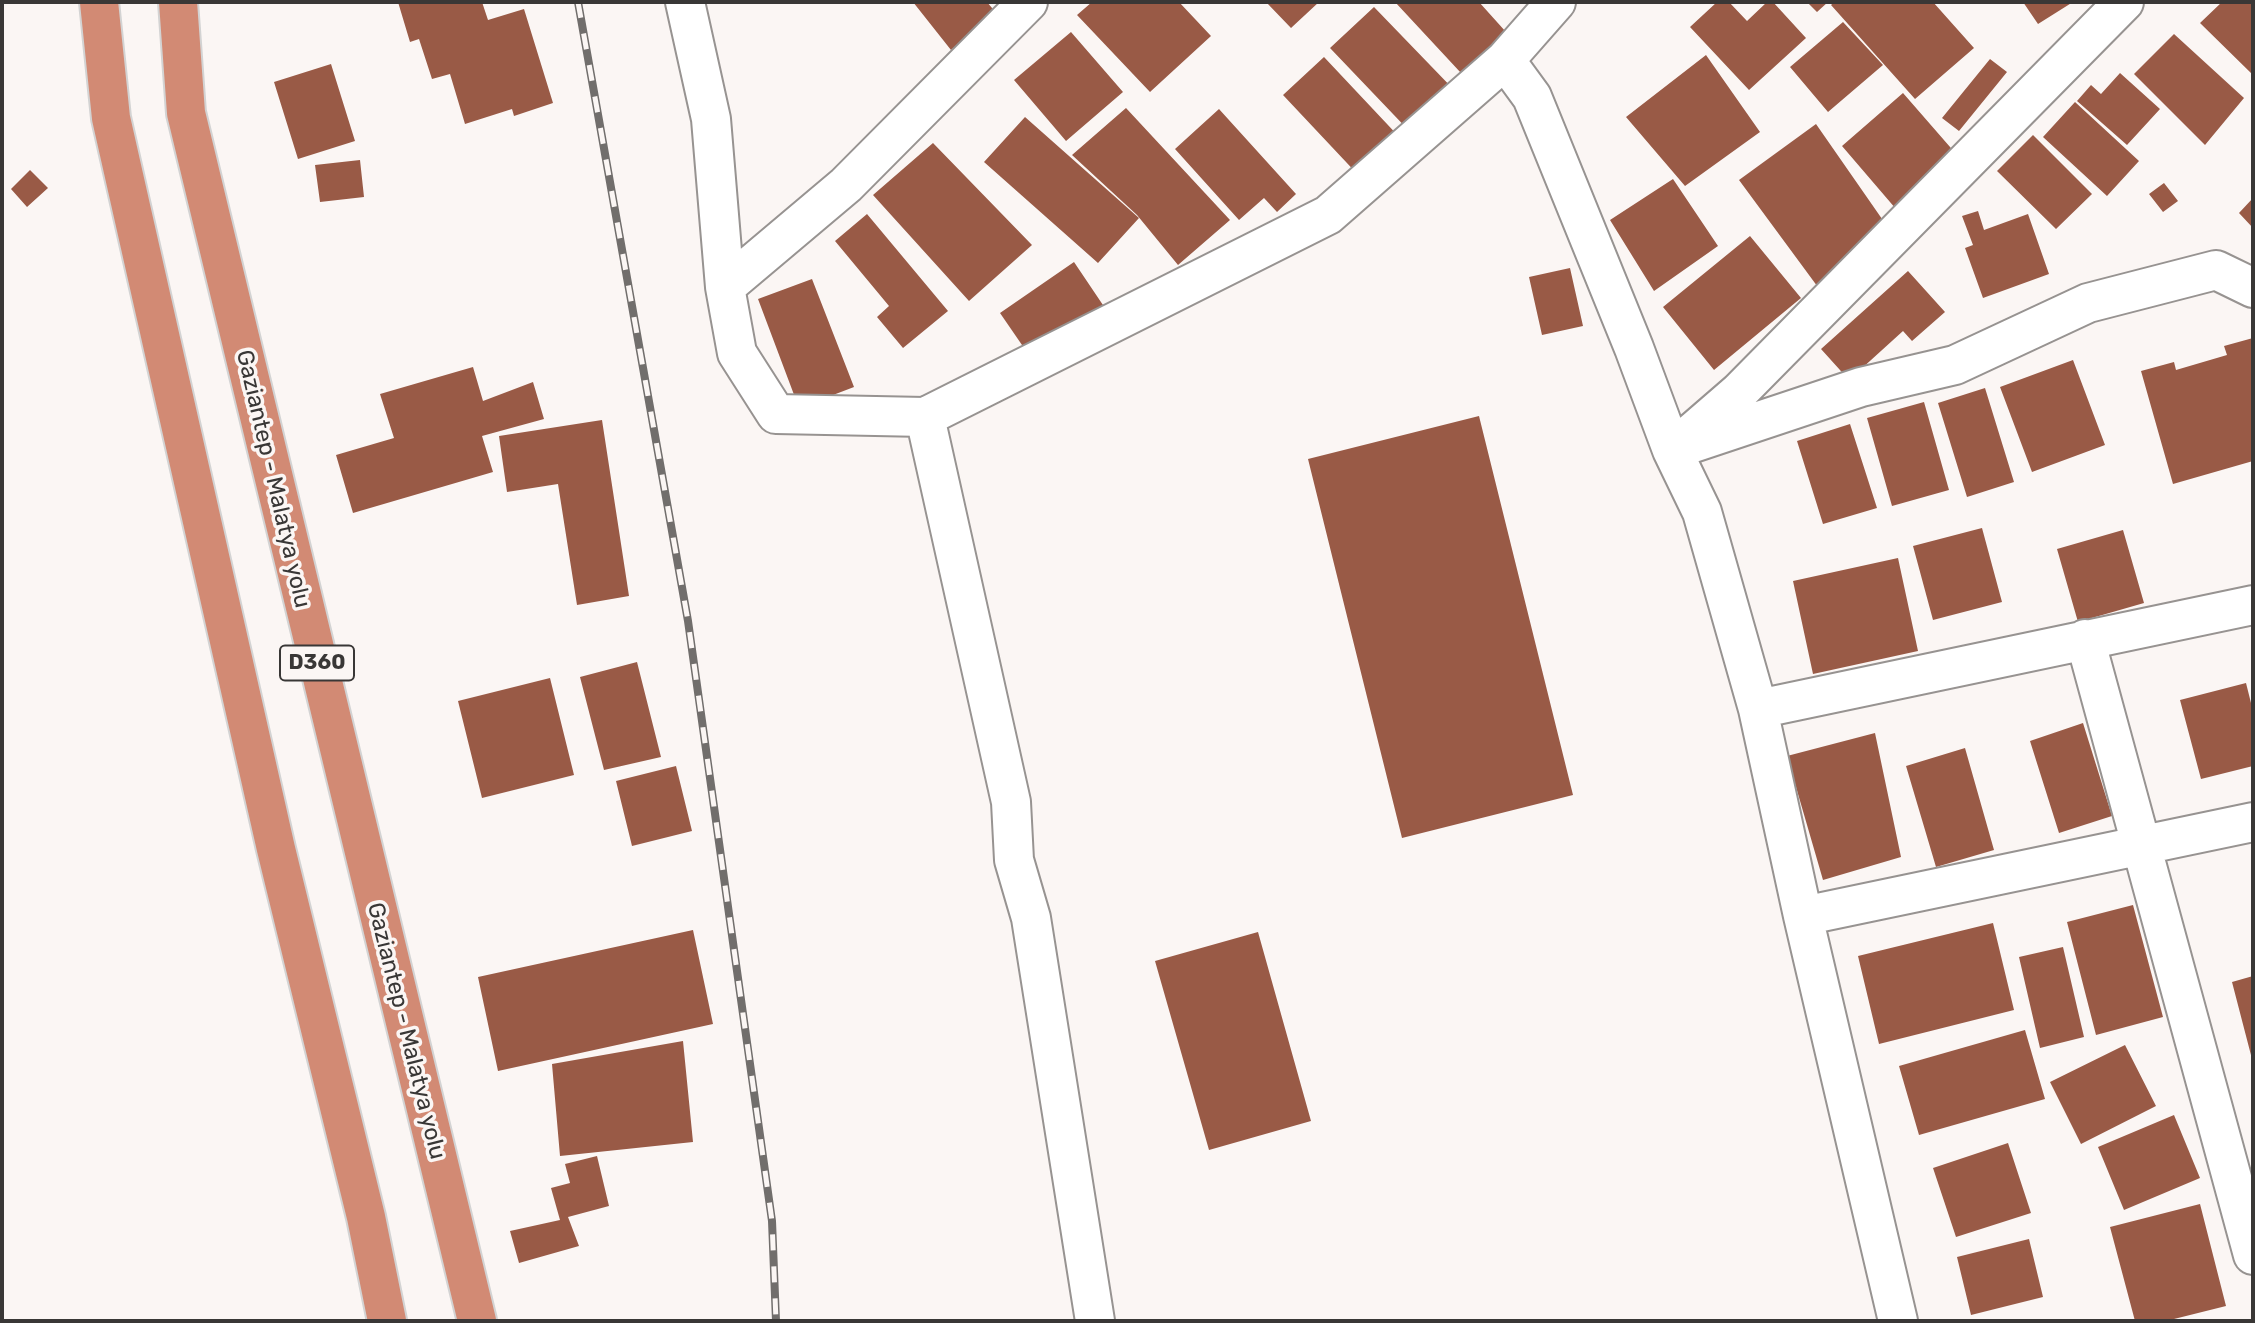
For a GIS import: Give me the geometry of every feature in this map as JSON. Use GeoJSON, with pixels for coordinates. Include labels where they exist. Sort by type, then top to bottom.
{"type":"FeatureCollection","features":[{"type":"Feature","properties":{"kind":"highway"},"geometry":{"type":"LineString","coordinates":[[99,2],[111,118],[272,836],[366,1217],[387,1321]]}},
{"type":"Feature","properties":{"kind":"highway","name":"Gaziantep - Malatya yolu"},"geometry":{"type":"LineString","coordinates":[[178,2],[186,113],[477,1321]]}},
{"type":"Feature","properties":{"kind":"street"},"geometry":{"type":"LineString","coordinates":[[685,2],[711,118],[725,287],[737,353],[776,414],[925,417],[1328,215],[1505,60],[1556,2]]}},
{"type":"Feature","properties":{"kind":"street"},"geometry":{"type":"LineString","coordinates":[[725,287],[846,185],[1028,2]]}},
{"type":"Feature","properties":{"kind":"street"},"geometry":{"type":"LineString","coordinates":[[1672,450],[1740,392],[2124,2]]}},
{"type":"Feature","properties":{"kind":"street"},"geometry":{"type":"LineString","coordinates":[[1505,60],[1532,97],[1634,348],[1672,450],[1702,512],[1758,709],[1802,916],[1898,1321]]}},
{"type":"Feature","properties":{"kind":"street"},"geometry":{"type":"LineString","coordinates":[[1672,450],[1861,387],[1955,365],[2088,303],[2216,270],[2253,288]]}},
{"type":"Feature","properties":{"kind":"street"},"geometry":{"type":"LineString","coordinates":[[925,417],[1011,802],[1014,860],[1031,918],[1095,1321]]}},
{"type":"Feature","properties":{"kind":"street"},"geometry":{"type":"LineString","coordinates":[[1758,709],[2253,605]]}},
{"type":"Feature","properties":{"kind":"street"},"geometry":{"type":"LineString","coordinates":[[2085,639],[2139,845],[2253,1255]]}},
{"type":"Feature","properties":{"kind":"street"},"geometry":{"type":"LineString","coordinates":[[1802,916],[2253,822]]}},
{"type":"Feature","properties":{"kind":"building"},"geometry":{"type":"Polygon","coordinates":[[[398,2],[482,2],[488,20],[524,9],[553,103],[514,116],[512,109],[465,124],[450,74],[432,79],[419,39],[410,42],[398,2]]]}},
{"type":"Feature","properties":{"kind":"building"},"geometry":{"type":"Polygon","coordinates":[[[913,2],[987,2],[997,14],[951,50],[913,2]]]}},
{"type":"Feature","properties":{"kind":"building"},"geometry":{"type":"Polygon","coordinates":[[[1092,2],[1179,2],[1211,36],[1150,92],[1077,15],[1092,2]]]}},
{"type":"Feature","properties":{"kind":"building"},"geometry":{"type":"Polygon","coordinates":[[[1266,2],[1319,2],[1291,28],[1266,2]]]}},
{"type":"Feature","properties":{"kind":"building"},"geometry":{"type":"Polygon","coordinates":[[[1395,2],[1479,2],[1506,32],[1461,73],[1395,2]]]}},
{"type":"Feature","properties":{"kind":"building"},"geometry":{"type":"Polygon","coordinates":[[[1717,2],[1729,2],[1747,21],[1767,2],[1773,2],[1806,38],[1749,90],[1690,27],[1717,2]]]}},
{"type":"Feature","properties":{"kind":"building"},"geometry":{"type":"Polygon","coordinates":[[[1807,2],[1828,2],[1817,12],[1807,2]]]}},
{"type":"Feature","properties":{"kind":"building"},"geometry":{"type":"Polygon","coordinates":[[[1834,2],[1933,2],[1974,48],[1915,99],[1831,5],[1834,2]]]}},
{"type":"Feature","properties":{"kind":"building"},"geometry":{"type":"Polygon","coordinates":[[[2023,2],[2073,2],[2038,24],[2023,2]]]}},
{"type":"Feature","properties":{"kind":"building"},"geometry":{"type":"Polygon","coordinates":[[[2222,2],[2253,2],[2253,75],[2200,23],[2222,2]]]}},
{"type":"Feature","properties":{"kind":"building"},"geometry":{"type":"Polygon","coordinates":[[[1374,7],[1458,94],[1414,136],[1330,48],[1374,7]]]}},
{"type":"Feature","properties":{"kind":"building"},"geometry":{"type":"Polygon","coordinates":[[[1843,22],[1883,65],[1828,112],[1790,67],[1843,22]]]}},
{"type":"Feature","properties":{"kind":"building"},"geometry":{"type":"Polygon","coordinates":[[[1071,32],[1123,92],[1066,141],[1014,80],[1071,32]]]}},
{"type":"Feature","properties":{"kind":"building"},"geometry":{"type":"Polygon","coordinates":[[[2174,34],[2244,98],[2205,145],[2134,74],[2174,34]]]}},
{"type":"Feature","properties":{"kind":"building"},"geometry":{"type":"Polygon","coordinates":[[[1706,55],[1760,132],[1685,186],[1626,117],[1706,55]]]}},
{"type":"Feature","properties":{"kind":"building"},"geometry":{"type":"Polygon","coordinates":[[[1324,57],[1403,141],[1362,179],[1283,95],[1324,57]]]}},
{"type":"Feature","properties":{"kind":"building"},"geometry":{"type":"Polygon","coordinates":[[[1990,59],[2007,72],[1959,131],[1942,118],[1990,59]]]}},
{"type":"Feature","properties":{"kind":"building"},"geometry":{"type":"Polygon","coordinates":[[[331,64],[355,141],[298,159],[274,82],[331,64]]]}},
{"type":"Feature","properties":{"kind":"building"},"geometry":{"type":"Polygon","coordinates":[[[2120,73],[2160,109],[2127,145],[2077,101],[2091,85],[2101,94],[2120,73]]]}},
{"type":"Feature","properties":{"kind":"building"},"geometry":{"type":"Polygon","coordinates":[[[1903,93],[1957,155],[1896,209],[1842,146],[1903,93]]]}},
{"type":"Feature","properties":{"kind":"building"},"geometry":{"type":"Polygon","coordinates":[[[2075,102],[2139,161],[2107,196],[2043,137],[2075,102]]]}},
{"type":"Feature","properties":{"kind":"building"},"geometry":{"type":"Polygon","coordinates":[[[1126,108],[1230,220],[1178,265],[1137,215],[1072,155],[1126,108]]]}},
{"type":"Feature","properties":{"kind":"building"},"geometry":{"type":"Polygon","coordinates":[[[1219,109],[1296,194],[1277,212],[1264,198],[1239,220],[1175,149],[1219,109]]]}},
{"type":"Feature","properties":{"kind":"building"},"geometry":{"type":"Polygon","coordinates":[[[1025,117],[1139,218],[1098,263],[984,162],[1025,117]]]}},
{"type":"Feature","properties":{"kind":"building"},"geometry":{"type":"Polygon","coordinates":[[[1816,124],[1889,229],[1823,294],[1739,180],[1816,124]]]}},
{"type":"Feature","properties":{"kind":"building"},"geometry":{"type":"Polygon","coordinates":[[[2033,135],[2092,194],[2056,229],[1997,171],[2033,135]]]}},
{"type":"Feature","properties":{"kind":"building"},"geometry":{"type":"Polygon","coordinates":[[[933,143],[1032,245],[969,301],[873,195],[933,143]]]}},
{"type":"Feature","properties":{"kind":"building"},"geometry":{"type":"Polygon","coordinates":[[[360,160],[364,197],[320,202],[315,165],[360,160]]]}},
{"type":"Feature","properties":{"kind":"building"},"geometry":{"type":"Polygon","coordinates":[[[30,170],[48,188],[27,207],[11,189],[30,170]]]}},
{"type":"Feature","properties":{"kind":"building"},"geometry":{"type":"Polygon","coordinates":[[[1673,179],[1718,246],[1654,291],[1610,220],[1673,179]]]}},
{"type":"Feature","properties":{"kind":"building"},"geometry":{"type":"Polygon","coordinates":[[[2164,183],[2178,201],[2163,212],[2149,194],[2164,183]]]}},
{"type":"Feature","properties":{"kind":"building"},"geometry":{"type":"Polygon","coordinates":[[[2253,198],[2253,228],[2239,213],[2253,198]]]}},
{"type":"Feature","properties":{"kind":"building"},"geometry":{"type":"Polygon","coordinates":[[[1978,211],[1984,230],[2028,214],[2049,274],[1983,298],[1965,248],[1973,245],[1962,216],[1978,211]]]}},
{"type":"Feature","properties":{"kind":"building"},"geometry":{"type":"Polygon","coordinates":[[[867,214],[948,311],[903,348],[877,317],[889,306],[835,241],[867,214]]]}},
{"type":"Feature","properties":{"kind":"building"},"geometry":{"type":"Polygon","coordinates":[[[1750,236],[1801,298],[1714,370],[1663,307],[1750,236]]]}},
{"type":"Feature","properties":{"kind":"building"},"geometry":{"type":"Polygon","coordinates":[[[1074,262],[1107,311],[1033,361],[1000,313],[1074,262]]]}},
{"type":"Feature","properties":{"kind":"building"},"geometry":{"type":"Polygon","coordinates":[[[1570,268],[1583,326],[1542,335],[1529,277],[1570,268]]]}},
{"type":"Feature","properties":{"kind":"building"},"geometry":{"type":"Polygon","coordinates":[[[1908,271],[1945,312],[1912,341],[1903,331],[1849,380],[1821,349],[1908,271]]]}},
{"type":"Feature","properties":{"kind":"building"},"geometry":{"type":"Polygon","coordinates":[[[812,279],[854,387],[799,408],[758,299],[812,279]]]}},
{"type":"Feature","properties":{"kind":"building"},"geometry":{"type":"Polygon","coordinates":[[[2253,338],[2253,461],[2173,484],[2141,371],[2174,362],[2176,370],[2227,355],[2224,346],[2253,338]]]}},
{"type":"Feature","properties":{"kind":"building"},"geometry":{"type":"Polygon","coordinates":[[[2073,360],[2105,445],[2032,472],[2000,387],[2073,360]]]}},
{"type":"Feature","properties":{"kind":"building"},"geometry":{"type":"Polygon","coordinates":[[[473,367],[483,401],[533,382],[544,419],[482,436],[493,472],[353,513],[336,455],[394,438],[380,394],[473,367]]]}},
{"type":"Feature","properties":{"kind":"building"},"geometry":{"type":"Polygon","coordinates":[[[1985,388],[2014,482],[1967,497],[1938,403],[1985,388]]]}},
{"type":"Feature","properties":{"kind":"building"},"geometry":{"type":"Polygon","coordinates":[[[1924,402],[1949,490],[1892,506],[1867,418],[1924,402]]]}},
{"type":"Feature","properties":{"kind":"building"},"geometry":{"type":"Polygon","coordinates":[[[1479,416],[1573,795],[1402,838],[1308,459],[1479,416]]]}},
{"type":"Feature","properties":{"kind":"building"},"geometry":{"type":"Polygon","coordinates":[[[602,420],[629,596],[577,605],[558,484],[507,492],[499,436],[602,420]]]}},
{"type":"Feature","properties":{"kind":"building"},"geometry":{"type":"Polygon","coordinates":[[[1850,424],[1877,508],[1823,524],[1797,441],[1850,424]]]}},
{"type":"Feature","properties":{"kind":"building"},"geometry":{"type":"Polygon","coordinates":[[[1982,528],[2002,602],[1933,620],[1913,546],[1982,528]]]}},
{"type":"Feature","properties":{"kind":"building"},"geometry":{"type":"Polygon","coordinates":[[[2123,530],[2144,603],[2078,622],[2057,549],[2123,530]]]}},
{"type":"Feature","properties":{"kind":"building"},"geometry":{"type":"Polygon","coordinates":[[[1898,558],[1918,651],[1813,674],[1793,581],[1898,558]]]}},
{"type":"Feature","properties":{"kind":"building"},"geometry":{"type":"Polygon","coordinates":[[[637,662],[661,757],[604,770],[580,677],[637,662]]]}},
{"type":"Feature","properties":{"kind":"building"},"geometry":{"type":"Polygon","coordinates":[[[550,678],[574,775],[482,798],[458,701],[550,678]]]}},
{"type":"Feature","properties":{"kind":"building"},"geometry":{"type":"Polygon","coordinates":[[[2246,683],[2253,711],[2253,766],[2201,779],[2180,700],[2246,683]]]}},
{"type":"Feature","properties":{"kind":"building"},"geometry":{"type":"Polygon","coordinates":[[[2083,723],[2112,816],[2059,833],[2030,741],[2083,723]]]}},
{"type":"Feature","properties":{"kind":"building"},"geometry":{"type":"Polygon","coordinates":[[[1875,733],[1901,857],[1823,880],[1787,756],[1875,733]]]}},
{"type":"Feature","properties":{"kind":"building"},"geometry":{"type":"Polygon","coordinates":[[[1965,748],[1994,850],[1936,867],[1906,766],[1965,748]]]}},
{"type":"Feature","properties":{"kind":"building"},"geometry":{"type":"Polygon","coordinates":[[[676,766],[692,831],[632,846],[616,781],[676,766]]]}},
{"type":"Feature","properties":{"kind":"building"},"geometry":{"type":"Polygon","coordinates":[[[2133,905],[2163,1017],[2096,1035],[2067,922],[2133,905]]]}},
{"type":"Feature","properties":{"kind":"building"},"geometry":{"type":"Polygon","coordinates":[[[1993,923],[2014,1010],[1879,1044],[1858,956],[1993,923]]]}},
{"type":"Feature","properties":{"kind":"building"},"geometry":{"type":"Polygon","coordinates":[[[693,930],[713,1024],[498,1071],[478,977],[693,930]]]}},
{"type":"Feature","properties":{"kind":"building"},"geometry":{"type":"Polygon","coordinates":[[[1258,932],[1311,1121],[1209,1150],[1155,961],[1258,932]]]}},
{"type":"Feature","properties":{"kind":"building"},"geometry":{"type":"Polygon","coordinates":[[[2063,947],[2084,1037],[2040,1048],[2019,957],[2063,947]]]}},
{"type":"Feature","properties":{"kind":"building"},"geometry":{"type":"Polygon","coordinates":[[[2253,976],[2253,1059],[2252,1059],[2232,982],[2253,976]]]}},
{"type":"Feature","properties":{"kind":"building"},"geometry":{"type":"Polygon","coordinates":[[[2025,1030],[2045,1099],[1919,1135],[1899,1066],[2025,1030]]]}},
{"type":"Feature","properties":{"kind":"building"},"geometry":{"type":"Polygon","coordinates":[[[683,1041],[693,1142],[560,1156],[552,1064],[683,1041]]]}},
{"type":"Feature","properties":{"kind":"building"},"geometry":{"type":"Polygon","coordinates":[[[2125,1045],[2156,1106],[2081,1144],[2050,1082],[2125,1045]]]}},
{"type":"Feature","properties":{"kind":"building"},"geometry":{"type":"Polygon","coordinates":[[[2174,1115],[2200,1178],[2124,1210],[2098,1147],[2174,1115]]]}},
{"type":"Feature","properties":{"kind":"building"},"geometry":{"type":"Polygon","coordinates":[[[2008,1143],[2031,1213],[1956,1237],[1933,1168],[2008,1143]]]}},
{"type":"Feature","properties":{"kind":"building"},"geometry":{"type":"Polygon","coordinates":[[[597,1156],[609,1206],[568,1217],[579,1246],[519,1263],[510,1231],[560,1220],[551,1188],[570,1183],[565,1164],[597,1156]]]}},
{"type":"Feature","properties":{"kind":"building"},"geometry":{"type":"Polygon","coordinates":[[[2200,1204],[2226,1306],[2166,1321],[2135,1321],[2110,1227],[2200,1204]]]}},
{"type":"Feature","properties":{"kind":"building"},"geometry":{"type":"Polygon","coordinates":[[[2029,1239],[2043,1297],[1971,1315],[1957,1257],[2029,1239]]]}},
{"type":"Feature","properties":{"kind":"railway"},"geometry":{"type":"LineString","coordinates":[[578,2],[688,621],[772,1221],[776,1321]]}}]}
